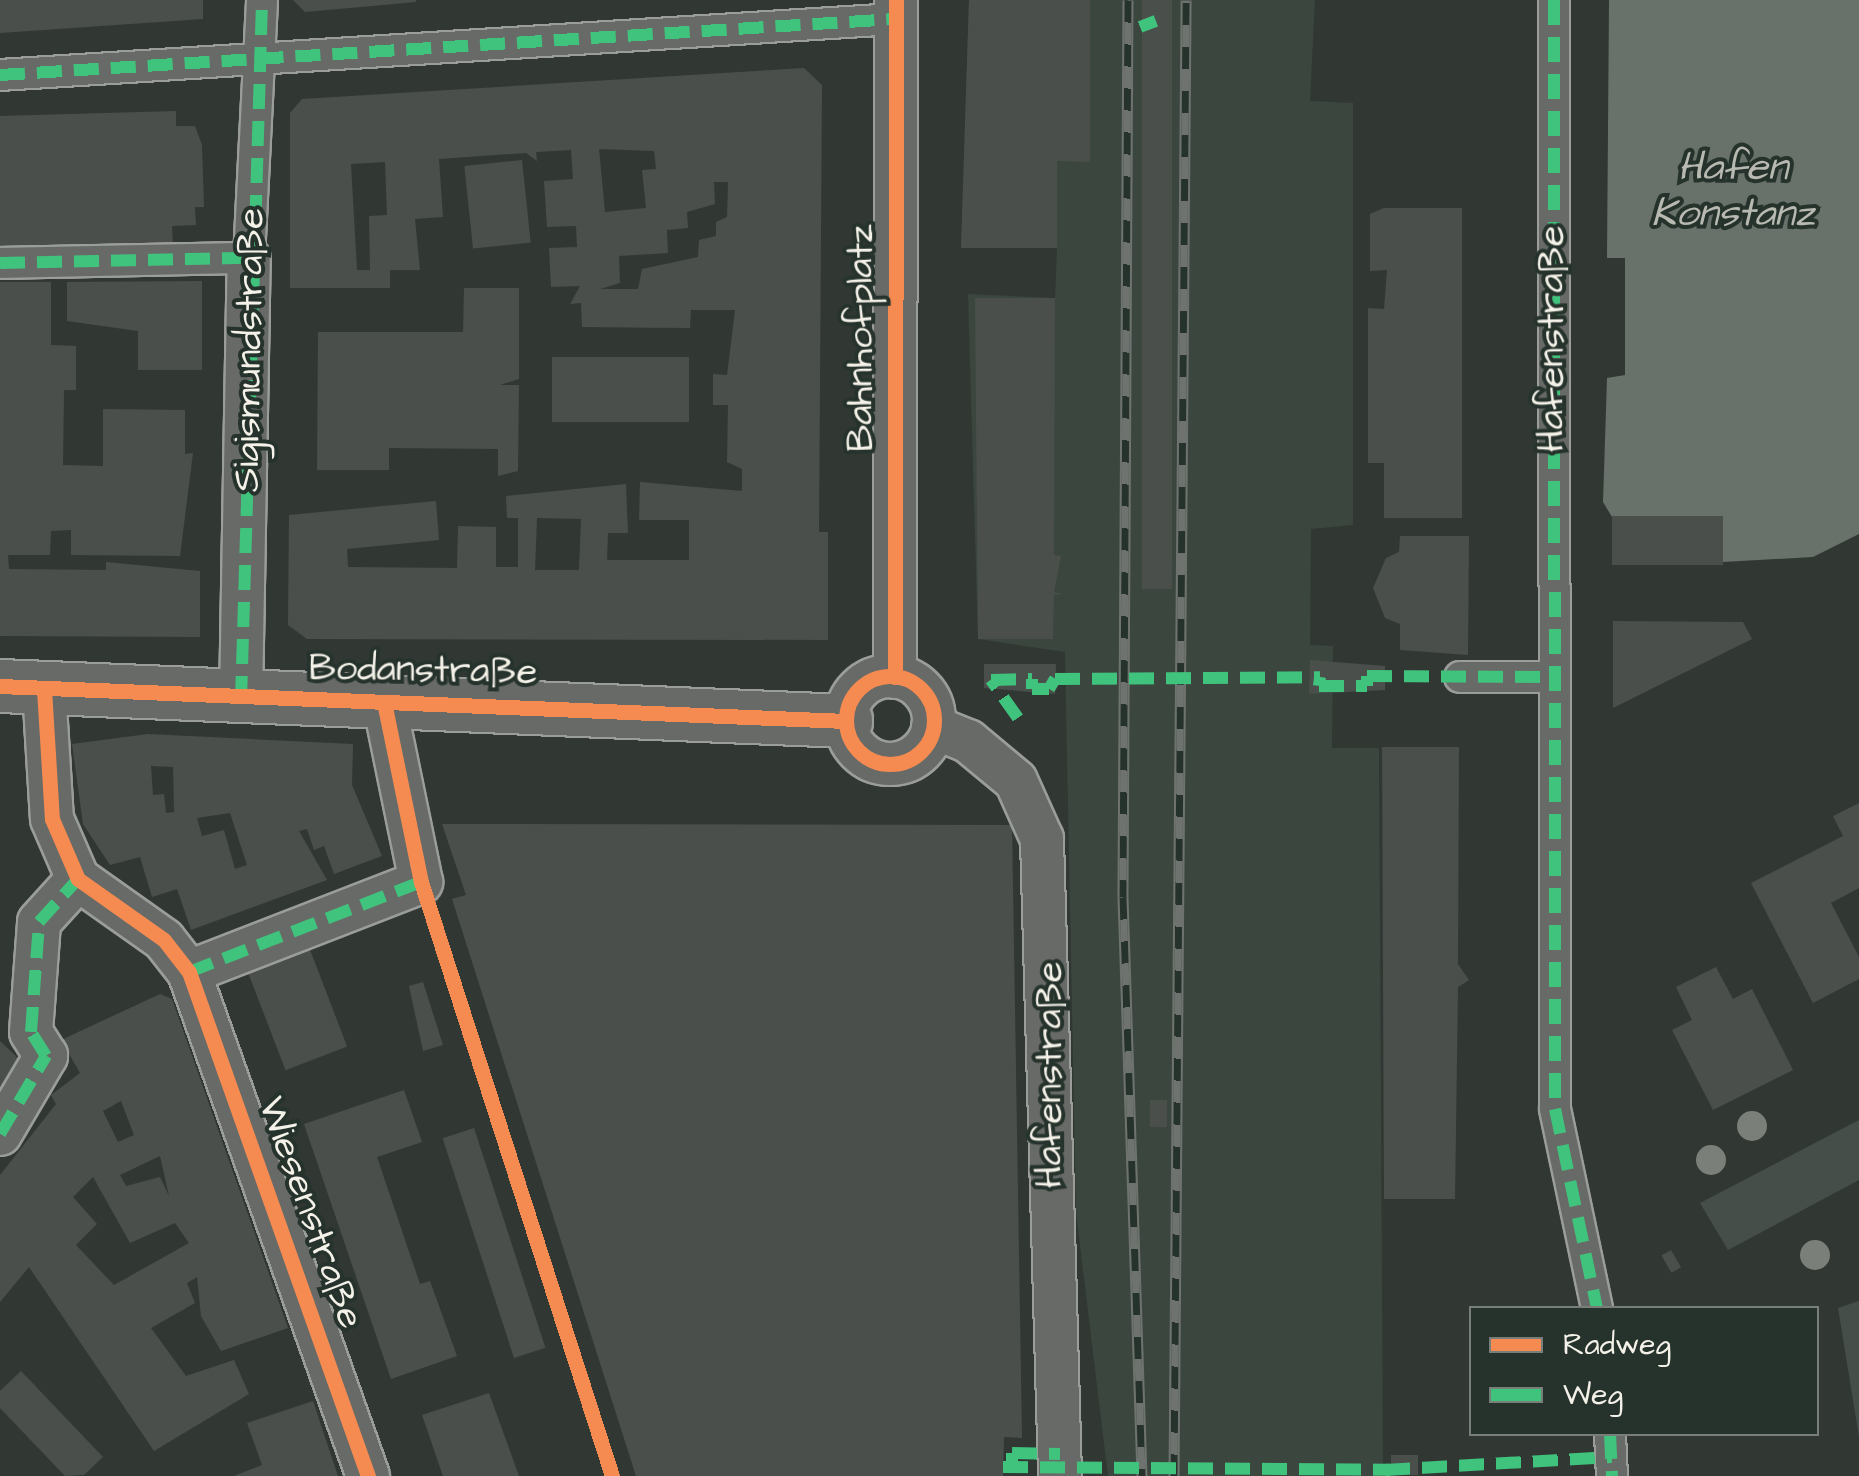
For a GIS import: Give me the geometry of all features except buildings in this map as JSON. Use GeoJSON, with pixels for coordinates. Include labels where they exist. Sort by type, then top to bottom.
{"type":"FeatureCollection","features":[{"type":"Feature","properties":{"kind":"street","name":"Sigismundstraße"},"geometry":{"type":"LineString","coordinates":[[241,701],[249,258],[262,0]]}},
{"type":"Feature","properties":{"kind":"street","name":"Hafenstraße"},"geometry":{"type":"LineString","coordinates":[[1554,0],[1555,1109],[1597,1306]]}},
{"type":"Feature","properties":{"kind":"street"},"geometry":{"type":"LineString","coordinates":[[0,76],[259,60],[896,10]]}},
{"type":"Feature","properties":{"kind":"street","name":"Bahnhofplatz"},"geometry":{"type":"LineString","coordinates":[[895,676],[896,10]]}},
{"type":"Feature","properties":{"kind":"street"},"geometry":{"type":"LineString","coordinates":[[0,262],[249,258]]}},
{"type":"Feature","properties":{"kind":"street"},"geometry":{"type":"LineString","coordinates":[[895,676],[929,699],[933,726],[920,752],[894,764],[866,758],[846,721],[855,693],[895,676]]}},
{"type":"Feature","properties":{"kind":"street"},"geometry":{"type":"LineString","coordinates":[[1460,677],[1553,678]]}},
{"type":"Feature","properties":{"kind":"street"},"geometry":{"type":"LineString","coordinates":[[22,688],[52,819],[78,880],[164,940],[189,972],[421,882],[384,702]]}},
{"type":"Feature","properties":{"kind":"street","name":"Bodanstraße"},"geometry":{"type":"LineString","coordinates":[[22,688],[241,701],[384,702],[846,721]]}},
{"type":"Feature","properties":{"kind":"street","name":"Hafenstraße"},"geometry":{"type":"LineString","coordinates":[[933,726],[1016,781],[1042,839],[1060,1476]]}},
{"type":"Feature","properties":{"kind":"street"},"geometry":{"type":"LineString","coordinates":[[0,1134],[46,1056],[31,1032],[39,922],[78,880]]}},
{"type":"Feature","properties":{"kind":"street","name":"Wiesenstraße"},"geometry":{"type":"LineString","coordinates":[[189,972],[368,1476]]}},
{"type":"Feature","properties":{"kind":"street"},"geometry":{"type":"LineString","coordinates":[[1610,1436],[1612,1476]]}},
{"type":"Feature","properties":{"kind":"shaded area"},"geometry":{"type":"Polygon","coordinates":[[[969,0],[1315,0],[1310,101],[1353,103],[1353,525],[1311,529],[1310,645],[1333,646],[1332,748],[1379,748],[1383,1476],[1108,1476],[1076,1212],[1065,652],[978,639],[968,294],[1055,298],[1057,248],[961,248],[969,0]]]}},
{"type":"Feature","properties":{"kind":"shaded area"},"geometry":{"type":"Polygon","coordinates":[[[1859,1120],[1859,1180],[1728,1250],[1700,1203],[1859,1120]]]}},
{"type":"Feature","properties":{"kind":"shaded area"},"geometry":{"type":"Polygon","coordinates":[[[1859,1301],[1859,1437],[1838,1308],[1859,1301]]]}},
{"type":"Feature","properties":{"kind":"water","name":"Hafen Konstanz"},"geometry":{"type":"Polygon","coordinates":[[[1609,0],[1859,0],[1859,534],[1813,557],[1723,562],[1723,517],[1612,517],[1603,502],[1607,378],[1625,375],[1625,258],[1607,258],[1609,0]]]}},
{"type":"Feature","properties":{"kind":"railway"},"geometry":{"type":"LineString","coordinates":[[1128,0],[1123,897],[1142,1476]]}},
{"type":"Feature","properties":{"kind":"railway"},"geometry":{"type":"LineString","coordinates":[[1174,1476],[1186,0]]}},
{"type":"Feature","properties":{"kind":"marked path"},"geometry":{"type":"LineString","coordinates":[[241,701],[262,0]]}},
{"type":"Feature","properties":{"kind":"marked path"},"geometry":{"type":"LineString","coordinates":[[1554,0],[1555,1109],[1597,1306]]}},
{"type":"Feature","properties":{"kind":"marked path"},"geometry":{"type":"LineString","coordinates":[[0,75],[896,19]]}},
{"type":"Feature","properties":{"kind":"marked path"},"geometry":{"type":"LineString","coordinates":[[1140,27],[1156,21]]}},
{"type":"Feature","properties":{"kind":"marked path"},"geometry":{"type":"LineString","coordinates":[[0,263],[249,258]]}},
{"type":"Feature","properties":{"kind":"marked path"},"geometry":{"type":"LineString","coordinates":[[1018,718],[991,680],[1032,679],[1032,689],[1049,689],[1055,679],[1320,677],[1319,686],[1367,686],[1367,676],[1553,677]]}},
{"type":"Feature","properties":{"kind":"marked path"},"geometry":{"type":"LineString","coordinates":[[0,1134],[46,1056],[31,1032],[39,922],[78,879]]}},
{"type":"Feature","properties":{"kind":"marked path"},"geometry":{"type":"LineString","coordinates":[[189,972],[421,882]]}},
{"type":"Feature","properties":{"kind":"marked path"},"geometry":{"type":"LineString","coordinates":[[1610,1436],[1612,1476]]}},
{"type":"Feature","properties":{"kind":"marked path"},"geometry":{"type":"LineString","coordinates":[[1012,1467],[1012,1453],[1060,1454]]}},
{"type":"Feature","properties":{"kind":"marked path"},"geometry":{"type":"LineString","coordinates":[[1385,1470],[1612,1457]]}},
{"type":"Feature","properties":{"kind":"marked path"},"geometry":{"type":"LineString","coordinates":[[1003,1467],[1390,1470]]}},
{"type":"Feature","properties":{"kind":"cycle path"},"geometry":{"type":"LineString","coordinates":[[895,677],[896,0]]}},
{"type":"Feature","properties":{"kind":"cycle path"},"geometry":{"type":"LineString","coordinates":[[890,676],[921,689],[934,720],[921,751],[890,764],[859,751],[846,720],[859,689],[890,676]]}},
{"type":"Feature","properties":{"kind":"cycle path"},"geometry":{"type":"LineString","coordinates":[[0,686],[846,721]]}},
{"type":"Feature","properties":{"kind":"cycle path"},"geometry":{"type":"LineString","coordinates":[[44,689],[52,819],[78,879],[164,940],[189,972],[368,1476]]}},
{"type":"Feature","properties":{"kind":"cycle path"},"geometry":{"type":"LineString","coordinates":[[384,702],[421,882],[612,1476]]}}]}
